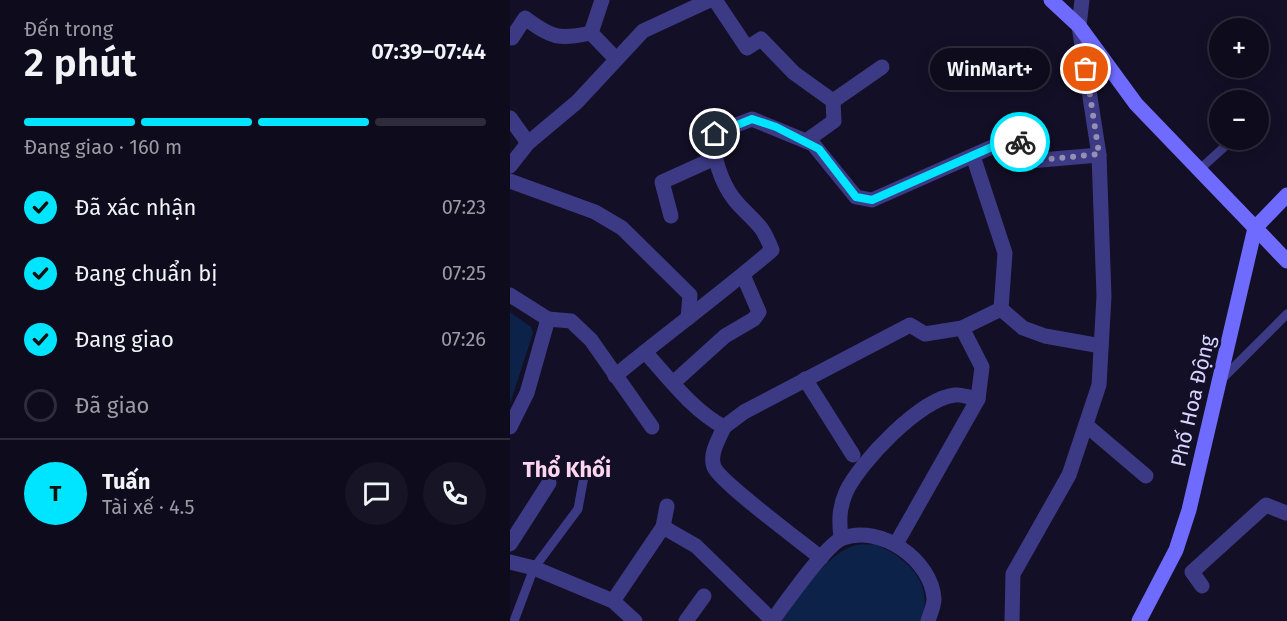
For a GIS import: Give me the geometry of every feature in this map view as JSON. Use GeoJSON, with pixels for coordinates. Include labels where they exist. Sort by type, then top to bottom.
{"type":"FeatureCollection","features":[{"type":"Feature","properties":{"kind":"street"},"geometry":{"type":"LineString","coordinates":[[591,33],[602,0]]}},
{"type":"Feature","properties":{"kind":"street"},"geometry":{"type":"LineString","coordinates":[[510,166],[528,144],[577,102],[643,31],[710,0]]}},
{"type":"Feature","properties":{"kind":"street"},"geometry":{"type":"LineString","coordinates":[[715,0],[747,48],[761,39],[794,73],[833,101]]}},
{"type":"Feature","properties":{"kind":"street"},"geometry":{"type":"LineString","coordinates":[[1051,0],[1079,26],[1136,104],[1282,256]]}},
{"type":"Feature","properties":{"kind":"street"},"geometry":{"type":"LineString","coordinates":[[1012,621],[1013,574],[1069,475],[1099,385],[1104,296],[1099,154],[1079,26],[1082,0]]}},
{"type":"Feature","properties":{"kind":"street"},"geometry":{"type":"LineString","coordinates":[[510,36],[512,38],[525,18],[542,31],[564,39],[591,33]]}},
{"type":"Feature","properties":{"kind":"street"},"geometry":{"type":"LineString","coordinates":[[591,33],[616,59]]}},
{"type":"Feature","properties":{"kind":"street"},"geometry":{"type":"LineString","coordinates":[[833,101],[882,67]]}},
{"type":"Feature","properties":{"kind":"street"},"geometry":{"type":"LineString","coordinates":[[806,141],[834,121],[833,101]]}},
{"type":"Feature","properties":{"kind":"street"},"geometry":{"type":"LineString","coordinates":[[510,118],[528,144]]}},
{"type":"Feature","properties":{"kind":"street"},"geometry":{"type":"LineString","coordinates":[[615,376],[772,250],[763,226],[738,204],[729,190],[715,158],[712,139],[718,132],[752,119],[806,141],[819,149],[856,197],[864,201],[872,200],[1010,139],[1018,140],[1024,145],[1030,161],[1099,154]]}},
{"type":"Feature","properties":{"kind":"street"},"geometry":{"type":"LineString","coordinates":[[973,156],[1005,253],[1001,309]]}},
{"type":"Feature","properties":{"kind":"street"},"geometry":{"type":"LineString","coordinates":[[671,216],[662,182],[715,158]]}},
{"type":"Feature","properties":{"kind":"street"},"geometry":{"type":"LineString","coordinates":[[510,181],[595,212],[622,228],[690,295],[688,318]]}},
{"type":"Feature","properties":{"kind":"street"},"geometry":{"type":"LineString","coordinates":[[1255,228],[1287,195]]}},
{"type":"Feature","properties":{"kind":"street","name":"Phố Hoa Động"},"geometry":{"type":"LineString","coordinates":[[1139,621],[1167,569],[1183,529],[1255,228]]}},
{"type":"Feature","properties":{"kind":"street"},"geometry":{"type":"LineString","coordinates":[[1248,259],[1282,256]]}},
{"type":"Feature","properties":{"kind":"street"},"geometry":{"type":"LineString","coordinates":[[673,383],[725,336],[754,319],[759,312],[743,275]]}},
{"type":"Feature","properties":{"kind":"street"},"geometry":{"type":"LineString","coordinates":[[510,295],[548,319],[571,321],[591,340],[652,427]]}},
{"type":"Feature","properties":{"kind":"street"},"geometry":{"type":"LineString","coordinates":[[1001,309],[1023,328],[1045,336],[1101,346]]}},
{"type":"Feature","properties":{"kind":"street"},"geometry":{"type":"LineString","coordinates":[[821,558],[758,508],[714,469],[712,455],[724,427],[744,412],[910,325],[925,334],[962,328],[1001,309]]}},
{"type":"Feature","properties":{"kind":"street"},"geometry":{"type":"LineString","coordinates":[[510,427],[527,393],[548,319]]}},
{"type":"Feature","properties":{"kind":"street"},"geometry":{"type":"LineString","coordinates":[[896,544],[978,399],[982,367],[962,328]]}},
{"type":"Feature","properties":{"kind":"street"},"geometry":{"type":"LineString","coordinates":[[645,352],[673,383],[715,423],[724,427]]}},
{"type":"Feature","properties":{"kind":"street"},"geometry":{"type":"LineString","coordinates":[[805,380],[853,455]]}},
{"type":"Feature","properties":{"kind":"street"},"geometry":{"type":"LineString","coordinates":[[841,538],[839,517],[847,491],[891,434],[909,418],[946,398],[956,394],[978,399]]}},
{"type":"Feature","properties":{"kind":"street"},"geometry":{"type":"LineString","coordinates":[[1086,425],[1146,476]]}},
{"type":"Feature","properties":{"kind":"street"},"geometry":{"type":"LineString","coordinates":[[510,544],[549,483]]}},
{"type":"Feature","properties":{"kind":"street"},"geometry":{"type":"LineString","coordinates":[[1202,586],[1192,572],[1266,505],[1287,513]]}},
{"type":"Feature","properties":{"kind":"street"},"geometry":{"type":"LineString","coordinates":[[614,602],[663,527],[667,506]]}},
{"type":"Feature","properties":{"kind":"street"},"geometry":{"type":"LineString","coordinates":[[663,527],[696,546],[772,621],[821,558],[841,538],[874,537],[896,544],[920,564],[931,583],[934,601],[928,621]]}},
{"type":"Feature","properties":{"kind":"street"},"geometry":{"type":"LineString","coordinates":[[510,562],[534,568],[614,602],[634,621]]}},
{"type":"Feature","properties":{"kind":"street"},"geometry":{"type":"LineString","coordinates":[[686,621],[704,596]]}},
{"type":"Feature","properties":{"kind":"lane"},"geometry":{"type":"LineString","coordinates":[[1200,169],[1221,150]]}},
{"type":"Feature","properties":{"kind":"lane"},"geometry":{"type":"LineString","coordinates":[[1219,381],[1287,314]]}},
{"type":"Feature","properties":{"kind":"lane"},"geometry":{"type":"LineString","coordinates":[[514,621],[534,568],[578,509],[585,471]]}},
{"type":"Feature","properties":{"kind":"water"},"geometry":{"type":"Polygon","coordinates":[[[510,312],[531,327],[533,333],[510,404],[510,312]]]}},
{"type":"Feature","properties":{"kind":"water"},"geometry":{"type":"Polygon","coordinates":[[[875,544],[908,564],[915,574],[924,595],[925,607],[922,621],[779,621],[813,577],[834,557],[856,545],[875,544]]]}},
{"type":"Feature","properties":{"kind":"way so far"},"geometry":{"type":"LineString","coordinates":[[1020,142],[1024,145],[1030,161],[1038,162],[1099,154],[1086,69]]}},
{"type":"Feature","properties":{"kind":"place","name":"WinMart+"},"geometry":{"type":"Point","coordinates":[1086,69]}},
{"type":"Feature","properties":{"kind":"district","name":"Thổ Khối"},"geometry":{"type":"Point","coordinates":[567,469]}},
{"type":"Feature","properties":{"kind":"route"},"geometry":{"type":"LineString","coordinates":[[715,134],[752,119],[776,127],[819,149],[856,197],[864,201],[872,200],[926,174],[1010,139],[1020,142]]}}]}
